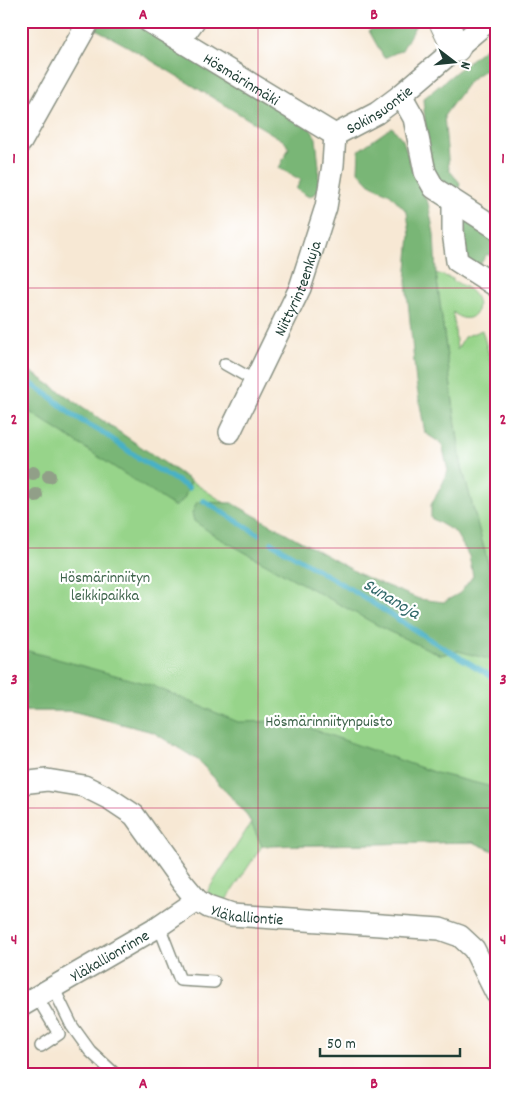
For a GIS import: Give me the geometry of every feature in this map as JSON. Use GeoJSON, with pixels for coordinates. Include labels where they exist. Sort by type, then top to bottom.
{"type":"FeatureCollection","features":[{"type":"Feature","properties":{"kind":"street"},"geometry":{"type":"LineString","coordinates":[[21,142],[89,21]]}},
{"type":"Feature","properties":{"kind":"street","name":"Hösmärinmäki"},"geometry":{"type":"LineString","coordinates":[[148,21],[336,135]]}},
{"type":"Feature","properties":{"kind":"street"},"geometry":{"type":"LineString","coordinates":[[180,40],[194,21]]}},
{"type":"Feature","properties":{"kind":"street"},"geometry":{"type":"LineString","coordinates":[[443,21],[456,48]]}},
{"type":"Feature","properties":{"kind":"street","name":"Sokinsuontie"},"geometry":{"type":"LineString","coordinates":[[336,135],[376,113],[488,21]]}},
{"type":"Feature","properties":{"kind":"street"},"geometry":{"type":"LineString","coordinates":[[401,94],[414,118],[425,172],[434,188],[496,228]]}},
{"type":"Feature","properties":{"kind":"street","name":"Niittyrinteenkuja"},"geometry":{"type":"LineString","coordinates":[[230,432],[300,288],[326,207],[336,135]]}},
{"type":"Feature","properties":{"kind":"street"},"geometry":{"type":"LineString","coordinates":[[453,201],[453,232],[457,261],[496,286]]}},
{"type":"Feature","properties":{"kind":"street","name":"Yläkalliontie"},"geometry":{"type":"LineString","coordinates":[[21,784],[47,780],[84,786],[110,799],[134,815],[197,900],[208,907],[231,915],[440,929],[460,936],[474,949],[496,993]]}},
{"type":"Feature","properties":{"kind":"street","name":"Yläkallionrinne"},"geometry":{"type":"LineString","coordinates":[[37,997],[159,926],[197,900]]}},
{"type":"Feature","properties":{"kind":"lane"},"geometry":{"type":"LineString","coordinates":[[225,364],[255,381]]}},
{"type":"Feature","properties":{"kind":"lane"},"geometry":{"type":"LineString","coordinates":[[159,926],[180,980],[214,982]]}},
{"type":"Feature","properties":{"kind":"lane"},"geometry":{"type":"LineString","coordinates":[[37,997],[59,1034],[41,1046]]}},
{"type":"Feature","properties":{"kind":"lane"},"geometry":{"type":"LineString","coordinates":[[37,997],[72,1026],[90,1051],[116,1075]]}},
{"type":"Feature","properties":{"kind":"green space"},"geometry":{"type":"Polygon","coordinates":[[[97,21],[129,21],[307,123],[316,138],[319,167],[318,192],[309,197],[296,189],[301,180],[279,168],[289,148],[284,141],[129,47],[94,28],[97,21]]]}},
{"type":"Feature","properties":{"kind":"green space"},"geometry":{"type":"Polygon","coordinates":[[[379,21],[418,21],[402,50],[384,58],[369,31],[379,21]]]}},
{"type":"Feature","properties":{"kind":"green space"},"geometry":{"type":"Polygon","coordinates":[[[496,39],[496,62],[470,80],[444,116],[449,170],[460,183],[458,193],[432,174],[429,167],[423,99],[496,39]]]}},
{"type":"Feature","properties":{"kind":"green space"},"geometry":{"type":"Polygon","coordinates":[[[392,127],[403,140],[415,179],[428,203],[434,234],[436,273],[461,463],[496,593],[496,661],[458,651],[441,655],[388,631],[217,537],[194,521],[192,513],[197,502],[232,503],[365,577],[419,599],[444,602],[460,593],[473,576],[469,556],[455,532],[431,518],[431,505],[448,471],[442,444],[425,433],[416,382],[406,281],[410,235],[407,212],[390,194],[371,185],[358,171],[359,150],[392,127]]]}},
{"type":"Feature","properties":{"kind":"green space"},"geometry":{"type":"Polygon","coordinates":[[[465,221],[496,237],[496,259],[487,254],[479,266],[467,260],[465,221]]]}},
{"type":"Feature","properties":{"kind":"green space","name":"Hösmärinniitynpuisto"},"geometry":{"type":"Polygon","coordinates":[[[436,273],[453,279],[453,282],[467,288],[477,299],[477,311],[470,318],[459,317],[453,312],[457,350],[464,337],[482,330],[496,379],[496,852],[473,842],[262,846],[224,903],[207,892],[251,823],[247,815],[198,760],[153,732],[72,711],[21,711],[21,365],[191,481],[448,648],[494,586],[461,463],[436,273]]]}},
{"type":"Feature","properties":{"kind":"green space"},"geometry":{"type":"Polygon","coordinates":[[[21,365],[191,481],[184,499],[175,507],[21,406],[21,365]]]}},
{"type":"Feature","properties":{"kind":"green space"},"geometry":{"type":"Polygon","coordinates":[[[21,649],[151,685],[238,722],[290,721],[436,773],[496,788],[496,852],[473,842],[262,846],[247,815],[198,760],[153,732],[72,711],[21,711],[21,649]]]}},
{"type":"Feature","properties":{"kind":"waterway","name":"Sunanoja"},"geometry":{"type":"LineString","coordinates":[[21,377],[48,395],[75,417],[102,432],[140,459],[189,488]]}},
{"type":"Feature","properties":{"kind":"waterway","name":"Sunanoja"},"geometry":{"type":"LineString","coordinates":[[204,501],[258,534]]}},
{"type":"Feature","properties":{"kind":"waterway","name":"Sunanoja"},"geometry":{"type":"LineString","coordinates":[[272,543],[496,679]]}},
{"type":"Feature","properties":{"kind":"park label","name":"Hösmärinniityn leikkipaikka"},"geometry":{"type":"Point","coordinates":[105,585]}}]}
